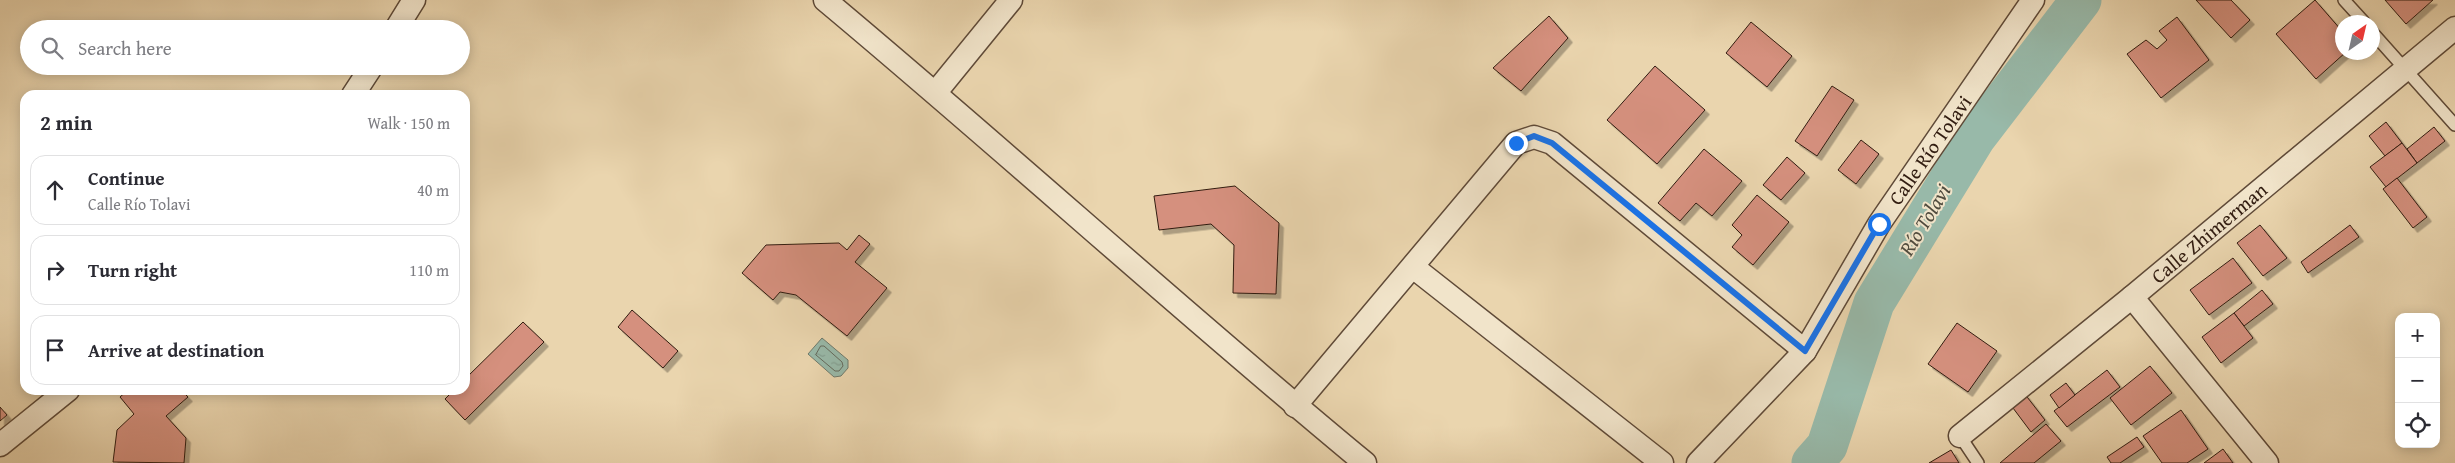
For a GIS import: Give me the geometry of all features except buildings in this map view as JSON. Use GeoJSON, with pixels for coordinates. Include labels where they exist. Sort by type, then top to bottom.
{"type":"FeatureCollection","features":[{"type":"Feature","properties":{"kind":"street"},"geometry":{"type":"LineString","coordinates":[[402,20],[414,0]]}},
{"type":"Feature","properties":{"kind":"street"},"geometry":{"type":"LineString","coordinates":[[825,0],[936,92],[1295,406],[1364,463]]}},
{"type":"Feature","properties":{"kind":"street"},"geometry":{"type":"LineString","coordinates":[[936,92],[1011,0]]}},
{"type":"Feature","properties":{"kind":"street","name":"Calle Río Tolavi"},"geometry":{"type":"LineString","coordinates":[[1698,463],[1805,351],[1879,224],[2033,0]]}},
{"type":"Feature","properties":{"kind":"street","name":"Calle Zhimerman"},"geometry":{"type":"LineString","coordinates":[[1960,436],[2132,297],[2455,28]]}},
{"type":"Feature","properties":{"kind":"street"},"geometry":{"type":"LineString","coordinates":[[356,90],[366,75]]}},
{"type":"Feature","properties":{"kind":"street"},"geometry":{"type":"LineString","coordinates":[[1295,406],[1340,350],[1414,267],[1516,143],[1534,136],[1552,143],[1805,351]]}},
{"type":"Feature","properties":{"kind":"street"},"geometry":{"type":"LineString","coordinates":[[1414,267],[1662,463]]}},
{"type":"Feature","properties":{"kind":"street"},"geometry":{"type":"LineString","coordinates":[[2132,297],[2267,463]]}},
{"type":"Feature","properties":{"kind":"street"},"geometry":{"type":"LineString","coordinates":[[0,445],[62,395]]}},
{"type":"Feature","properties":{"kind":"street"},"geometry":{"type":"LineString","coordinates":[[0,453],[8,463]]}},
{"type":"Feature","properties":{"kind":"lane"},"geometry":{"type":"LineString","coordinates":[[2344,0],[2358,15]]}},
{"type":"Feature","properties":{"kind":"lane"},"geometry":{"type":"LineString","coordinates":[[2380,41],[2455,125]]}},
{"type":"Feature","properties":{"kind":"lane"},"geometry":{"type":"LineString","coordinates":[[1960,436],[1978,463]]}},
{"type":"Feature","properties":{"kind":"water"},"geometry":{"type":"Polygon","coordinates":[[[822,338],[848,360],[848,368],[841,376],[834,377],[808,354],[822,338]]]}},
{"type":"Feature","properties":{"kind":"waterway","name":"Río Tolavi"},"geometry":{"type":"LineString","coordinates":[[1812,463],[1827,446],[1874,303],[1975,138],[2081,0]]}},
{"type":"Feature","properties":{"kind":"route"},"geometry":{"type":"LineString","coordinates":[[1516,143],[1534,136],[1552,143],[1805,351],[1879,224]]}}]}
